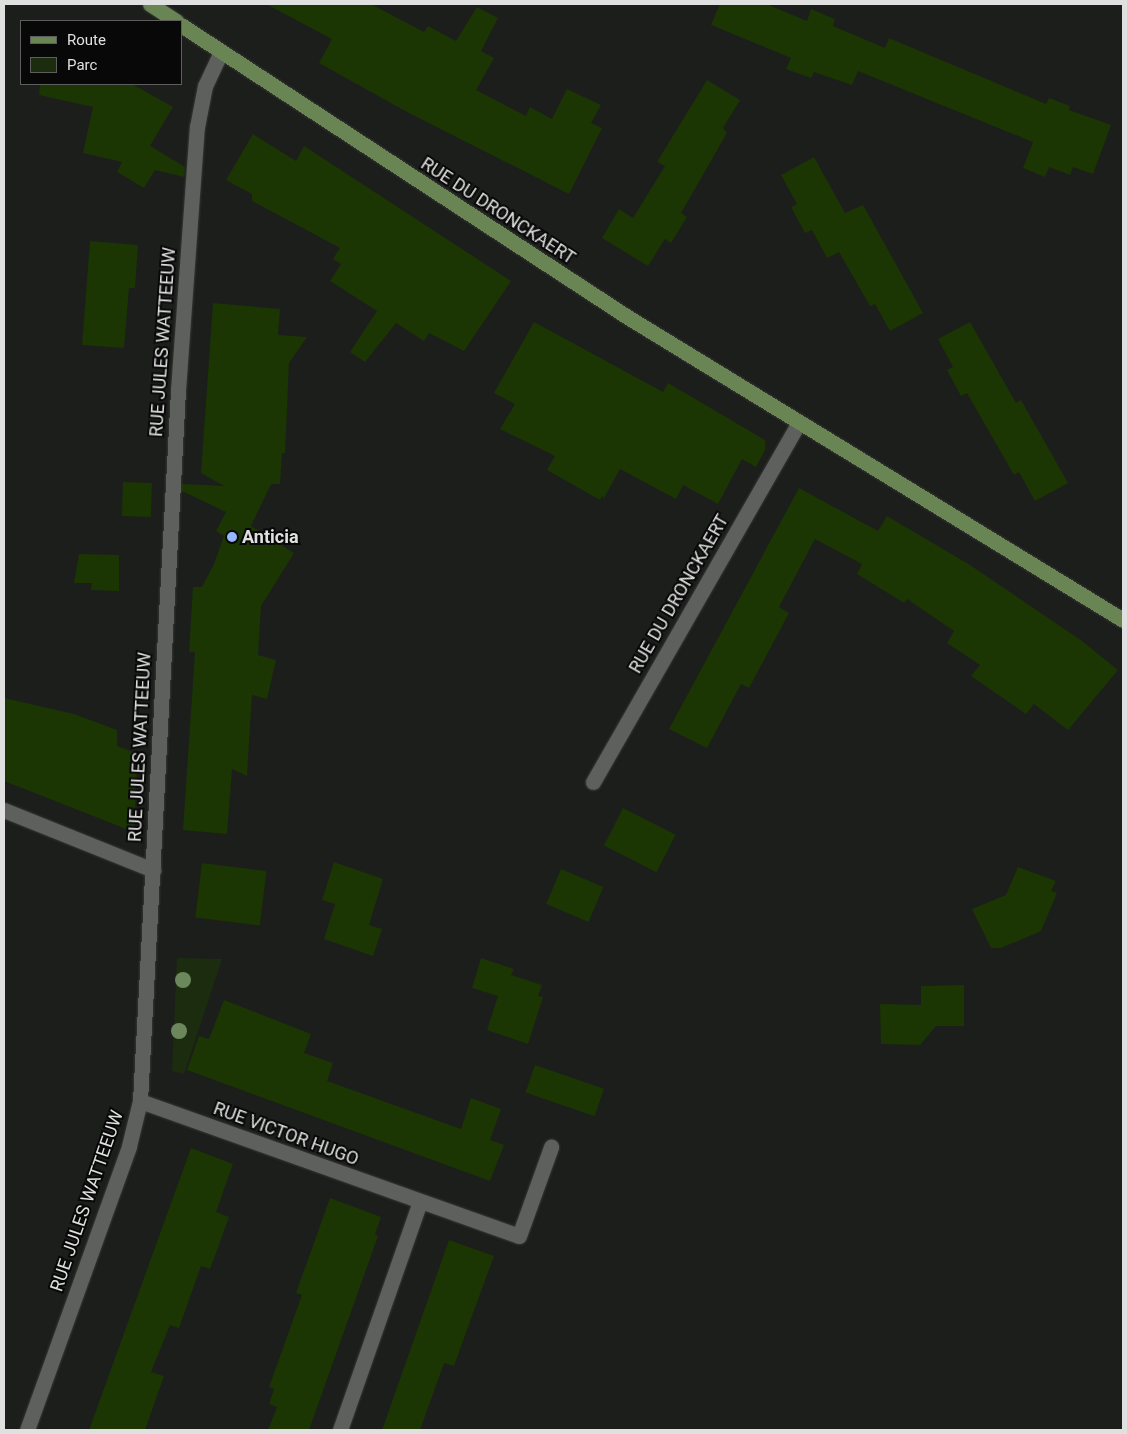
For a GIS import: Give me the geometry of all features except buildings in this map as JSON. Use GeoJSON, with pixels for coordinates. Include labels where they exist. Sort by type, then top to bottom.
{"type":"FeatureCollection","features":[{"type":"Feature","properties":{"kind":"main road"},"geometry":{"type":"LineString","coordinates":[[150,4],[174,20]]}},
{"type":"Feature","properties":{"kind":"main road","name":"RUE DU DRONCKAERT"},"geometry":{"type":"LineString","coordinates":[[182,26],[626,316],[798,424],[1123,620]]}},
{"type":"Feature","properties":{"kind":"street","name":"RUE JULES WATTEEUW"},"geometry":{"type":"LineString","coordinates":[[27,1430],[128,1146],[140,1101],[178,400],[197,127],[204,86],[221,52]]}},
{"type":"Feature","properties":{"kind":"street","name":"RUE DU DRONCKAERT"},"geometry":{"type":"LineString","coordinates":[[593,782],[798,424]]}},
{"type":"Feature","properties":{"kind":"street"},"geometry":{"type":"LineString","coordinates":[[4,810],[153,870]]}},
{"type":"Feature","properties":{"kind":"street","name":"RUE VICTOR HUGO"},"geometry":{"type":"LineString","coordinates":[[140,1101],[519,1236],[551,1147]]}},
{"type":"Feature","properties":{"kind":"street"},"geometry":{"type":"LineString","coordinates":[[340,1430],[420,1202]]}},
{"type":"Feature","properties":{"kind":"green space"},"geometry":{"type":"Polygon","coordinates":[[[177,958],[222,959],[184,1074],[172,1071],[177,958]]]}},
{"type":"Feature","properties":{"kind":"place","name":"Anticia"},"geometry":{"type":"Point","coordinates":[232,537]}}]}
